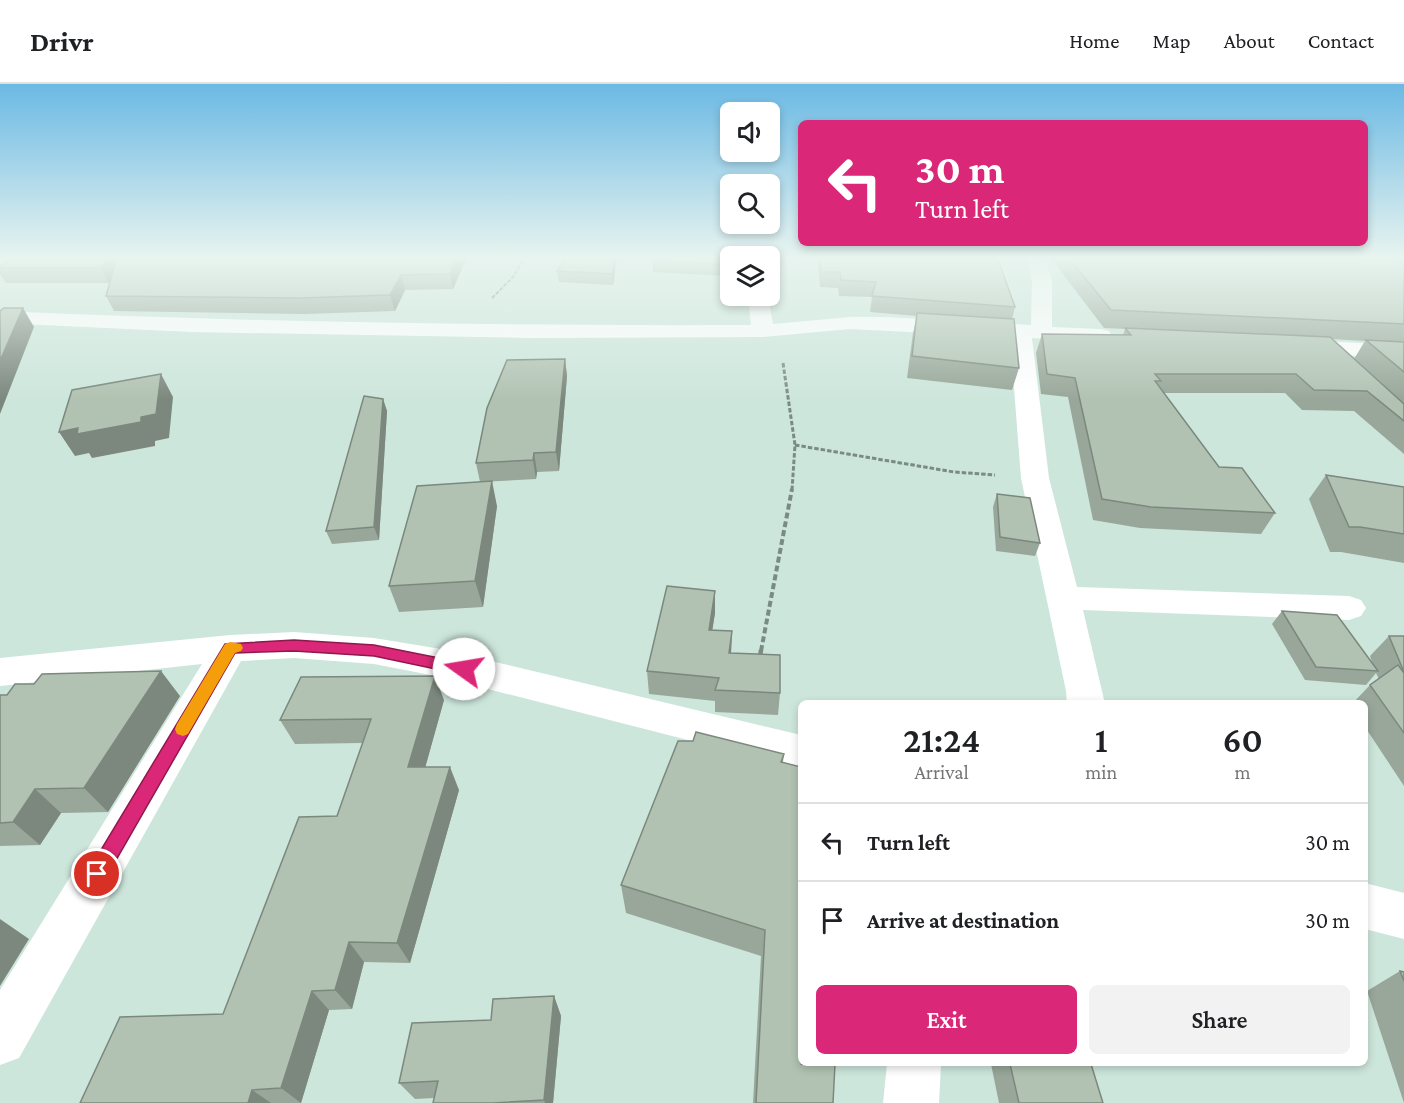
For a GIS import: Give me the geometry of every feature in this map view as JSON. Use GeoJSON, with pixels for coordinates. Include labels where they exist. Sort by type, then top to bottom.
{"type":"FeatureCollection","features":[{"type":"Feature","properties":{"kind":"street"},"geometry":{"type":"LineString","coordinates":[[1037,305],[1031,333],[1035,478],[1086,700]]}},
{"type":"Feature","properties":{"kind":"street"},"geometry":{"type":"LineString","coordinates":[[760,306],[765,331]]}},
{"type":"Feature","properties":{"kind":"street"},"geometry":{"type":"LineString","coordinates":[[0,317],[400,331],[765,331],[821,325],[886,323],[1126,337]]}},
{"type":"Feature","properties":{"kind":"street"},"geometry":{"type":"LineString","coordinates":[[1279,346],[1404,352]]}},
{"type":"Feature","properties":{"kind":"street"},"geometry":{"type":"LineString","coordinates":[[1326,349],[1353,373]]}},
{"type":"Feature","properties":{"kind":"street"},"geometry":{"type":"LineString","coordinates":[[1063,598],[1349,608]]}},
{"type":"Feature","properties":{"kind":"street"},"geometry":{"type":"LineString","coordinates":[[0,672],[230,648],[294,645],[374,651],[441,663],[798,751]]}},
{"type":"Feature","properties":{"kind":"street"},"geometry":{"type":"LineString","coordinates":[[0,1039],[230,648]]}},
{"type":"Feature","properties":{"kind":"street"},"geometry":{"type":"LineString","coordinates":[[1368,907],[1404,916]]}},
{"type":"Feature","properties":{"kind":"street"},"geometry":{"type":"LineString","coordinates":[[911,1103],[914,1066]]}},
{"type":"Feature","properties":{"kind":"path"},"geometry":{"type":"LineString","coordinates":[[745,737],[793,485],[795,446],[783,364],[765,331]]}},
{"type":"Feature","properties":{"kind":"path"},"geometry":{"type":"LineString","coordinates":[[795,446],[954,472],[1035,478]]}},
{"type":"Feature","properties":{"kind":"building"},"geometry":{"type":"Polygon","coordinates":[[[983,305],[1014,305],[1015,307],[983,305]]]}},
{"type":"Feature","properties":{"kind":"building"},"geometry":{"type":"Polygon","coordinates":[[[1107,305],[1404,305],[1404,324],[1111,310],[1107,305]]]}},
{"type":"Feature","properties":{"kind":"building"},"geometry":{"type":"Polygon","coordinates":[[[4,308],[23,308],[0,361],[0,311],[4,308]]]}},
{"type":"Feature","properties":{"kind":"building"},"geometry":{"type":"Polygon","coordinates":[[[917,313],[1014,319],[1019,368],[912,356],[917,313]]]}},
{"type":"Feature","properties":{"kind":"building"},"geometry":{"type":"Polygon","coordinates":[[[1125,328],[1330,337],[1404,404],[1404,421],[1367,391],[1314,390],[1296,374],[1155,374],[1161,381],[1155,381],[1219,467],[1242,468],[1275,513],[1151,507],[1102,499],[1075,378],[1047,374],[1042,334],[1131,335],[1125,328]]]}},
{"type":"Feature","properties":{"kind":"building"},"geometry":{"type":"Polygon","coordinates":[[[1366,340],[1404,342],[1404,372],[1366,340]]]}},
{"type":"Feature","properties":{"kind":"building"},"geometry":{"type":"Polygon","coordinates":[[[565,359],[556,452],[534,453],[533,460],[476,463],[487,408],[507,360],[565,359]]]}},
{"type":"Feature","properties":{"kind":"building"},"geometry":{"type":"Polygon","coordinates":[[[161,374],[156,414],[141,417],[141,422],[77,434],[78,428],[59,432],[72,390],[161,374]]]}},
{"type":"Feature","properties":{"kind":"building"},"geometry":{"type":"Polygon","coordinates":[[[364,396],[383,399],[374,527],[326,531],[364,396]]]}},
{"type":"Feature","properties":{"kind":"building"},"geometry":{"type":"Polygon","coordinates":[[[1326,475],[1404,487],[1404,534],[1349,527],[1326,475]]]}},
{"type":"Feature","properties":{"kind":"building"},"geometry":{"type":"Polygon","coordinates":[[[492,481],[475,581],[389,586],[417,486],[492,481]]]}},
{"type":"Feature","properties":{"kind":"building"},"geometry":{"type":"Polygon","coordinates":[[[997,494],[1030,498],[1040,543],[1000,537],[997,494]]]}},
{"type":"Feature","properties":{"kind":"building"},"geometry":{"type":"Polygon","coordinates":[[[667,586],[715,591],[709,630],[732,631],[729,653],[780,655],[780,693],[715,690],[719,678],[647,671],[667,586]]]}},
{"type":"Feature","properties":{"kind":"building"},"geometry":{"type":"Polygon","coordinates":[[[1282,611],[1337,615],[1378,671],[1316,667],[1282,611]]]}},
{"type":"Feature","properties":{"kind":"building"},"geometry":{"type":"Polygon","coordinates":[[[1389,636],[1404,636],[1404,672],[1389,636]]]}},
{"type":"Feature","properties":{"kind":"building"},"geometry":{"type":"Polygon","coordinates":[[[1398,665],[1404,673],[1404,733],[1370,685],[1398,665]]]}},
{"type":"Feature","properties":{"kind":"building"},"geometry":{"type":"Polygon","coordinates":[[[161,671],[84,788],[35,789],[13,822],[0,823],[0,695],[7,695],[15,684],[34,684],[42,674],[161,671]]]}},
{"type":"Feature","properties":{"kind":"building"},"geometry":{"type":"Polygon","coordinates":[[[435,676],[408,767],[450,767],[397,943],[349,942],[335,990],[312,991],[281,1088],[252,1090],[248,1103],[80,1103],[120,1017],[223,1014],[299,817],[337,816],[371,719],[280,720],[301,677],[435,676]]]}},
{"type":"Feature","properties":{"kind":"building"},"geometry":{"type":"Polygon","coordinates":[[[696,732],[784,754],[781,762],[798,766],[798,1066],[835,1066],[833,1103],[756,1103],[765,930],[621,885],[678,741],[693,741],[696,732]]]}},
{"type":"Feature","properties":{"kind":"building"},"geometry":{"type":"Polygon","coordinates":[[[554,996],[544,1100],[433,1103],[438,1081],[399,1083],[412,1023],[491,1020],[493,999],[554,996]]]}},
{"type":"Feature","properties":{"kind":"building"},"geometry":{"type":"Polygon","coordinates":[[[1010,1066],[1092,1066],[1103,1103],[1019,1103],[1010,1066]]]}},
{"type":"Feature","properties":{"kind":"slow traffic"},"geometry":{"type":"LineString","coordinates":[[183,729],[230,648],[236,648]]}},
{"type":"Feature","properties":{"kind":"route"},"geometry":{"type":"LineString","coordinates":[[97,874],[230,648],[294,645],[374,651],[464,669]]}}]}
